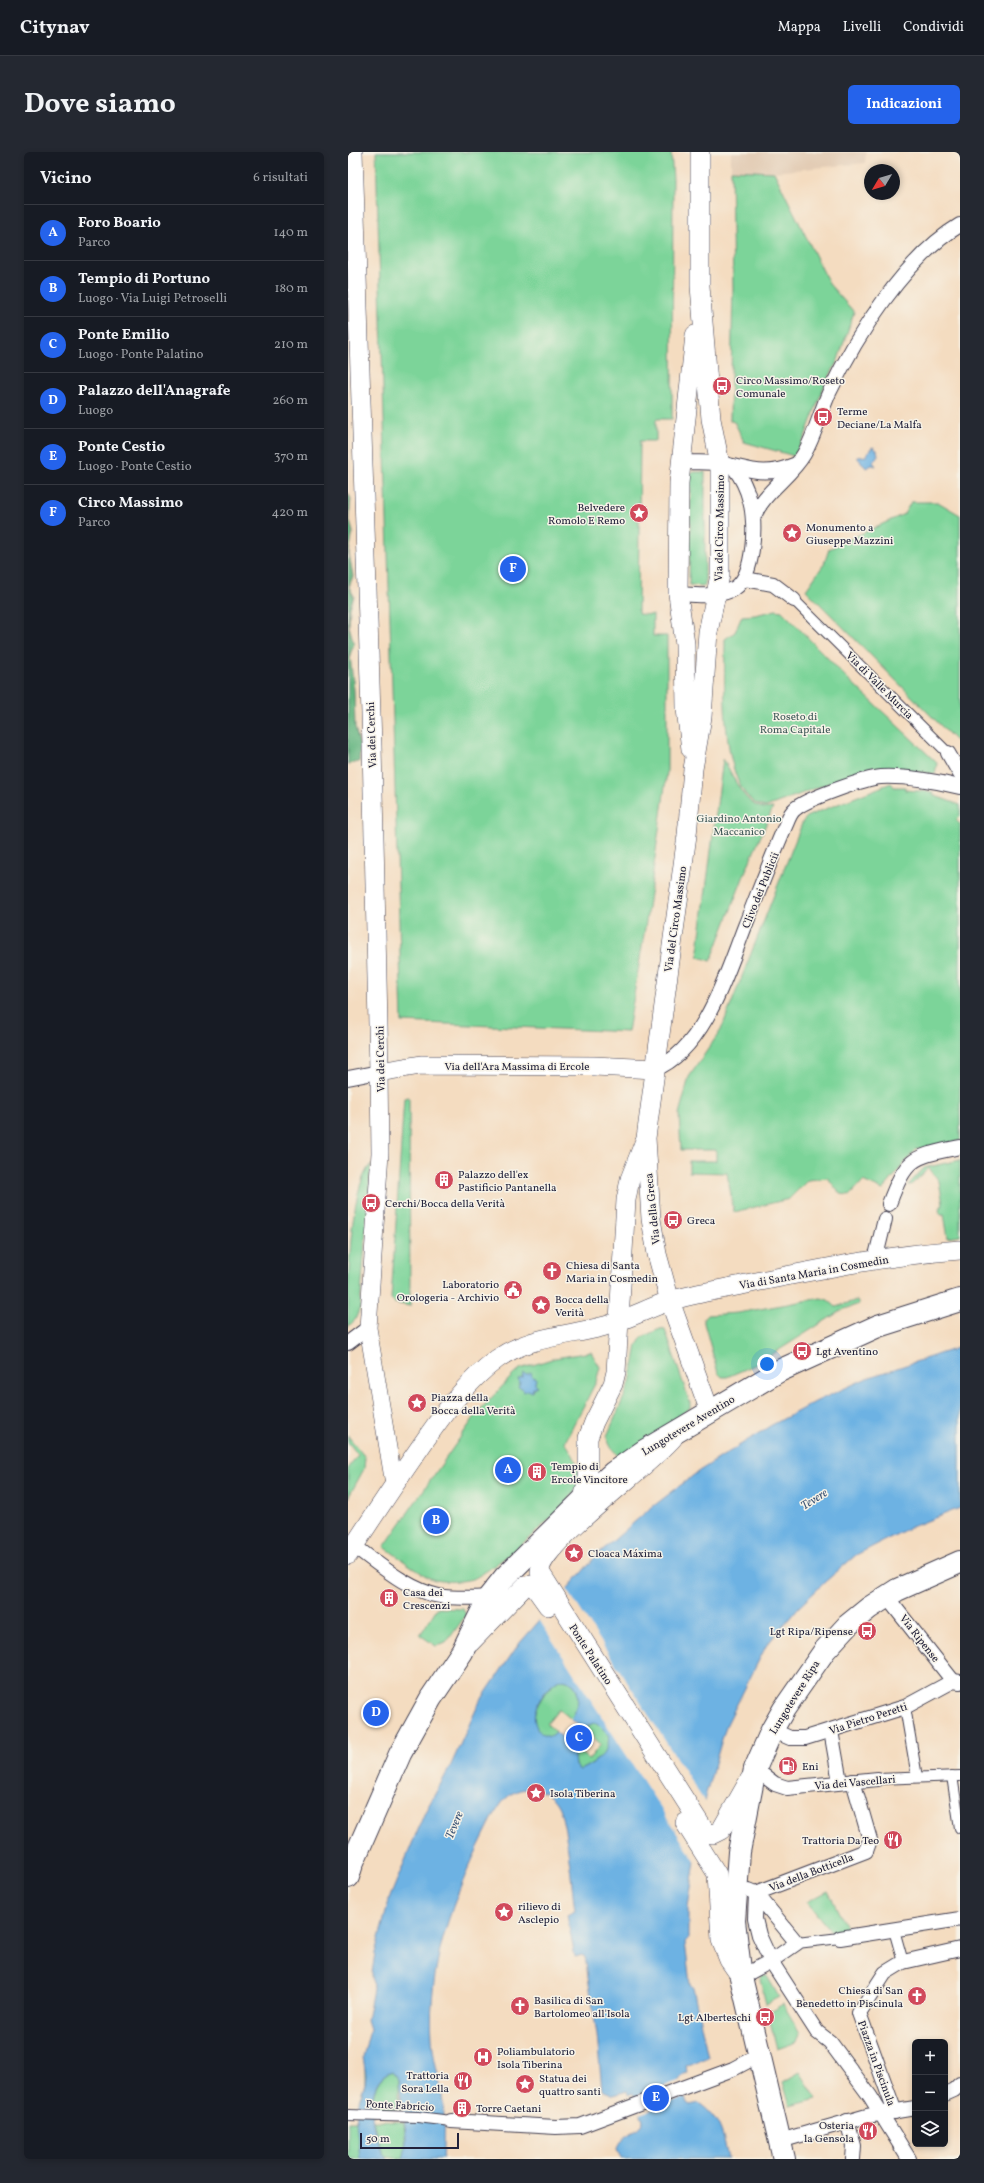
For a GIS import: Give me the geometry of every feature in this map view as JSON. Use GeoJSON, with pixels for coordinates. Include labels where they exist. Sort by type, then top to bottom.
{"type":"FeatureCollection","features":[{"type":"Feature","properties":{"kind":"main road","name":"Via dei Cerchi"},"geometry":{"type":"LineString","coordinates":[[353,152],[372,737],[379,1072]]}},
{"type":"Feature","properties":{"kind":"main road","name":"Via del Circo Massimo"},"geometry":{"type":"LineString","coordinates":[[655,1069],[687,836],[693,769],[702,717],[708,632],[720,575],[727,466],[711,419],[700,286],[700,152]]}},
{"type":"Feature","properties":{"kind":"main road","name":"Via del Circo Massimo"},"geometry":{"type":"LineString","coordinates":[[693,769],[686,709],[684,644],[678,594],[680,462],[700,286]]}},
{"type":"Feature","properties":{"kind":"main road","name":"Via dell'Ara Massima di Ercole"},"geometry":{"type":"LineString","coordinates":[[379,1072],[421,1065],[594,1066],[655,1069]]}},
{"type":"Feature","properties":{"kind":"main road","name":"Via della Greca"},"geometry":{"type":"LineString","coordinates":[[655,1069],[646,1138],[654,1236],[670,1301],[710,1412]]}},
{"type":"Feature","properties":{"kind":"main road","name":"Via della Greca"},"geometry":{"type":"LineString","coordinates":[[583,1500],[588,1477],[588,1438],[594,1422],[616,1377],[626,1200],[633,1170],[646,1138]]}},
{"type":"Feature","properties":{"kind":"main road","name":"Via di Santa Maria in Cosmedin"},"geometry":{"type":"LineString","coordinates":[[620,1320],[670,1301],[781,1277],[876,1260],[916,1254],[960,1250]]}},
{"type":"Feature","properties":{"kind":"main road","name":"Lungotevere Aventino"},"geometry":{"type":"LineString","coordinates":[[348,1877],[400,1754],[431,1698],[462,1652],[489,1597],[506,1577],[583,1500],[632,1459],[779,1371],[854,1336],[901,1317],[960,1300]]}},
{"type":"Feature","properties":{"kind":"main road"},"geometry":{"type":"LineString","coordinates":[[351,1551],[394,1484],[462,1391],[499,1358],[531,1342],[596,1328],[620,1320]]}},
{"type":"Feature","properties":{"kind":"main road","name":"Ponte Palatino"},"geometry":{"type":"LineString","coordinates":[[679,1430],[652,1460],[602,1502],[550,1552],[540,1567],[542,1587],[713,1866],[717,1874],[721,1940],[729,1960],[741,1977]]}},
{"type":"Feature","properties":{"kind":"main road","name":"Lungotevere Ripa"},"geometry":{"type":"LineString","coordinates":[[782,2150],[756,2053],[741,1977],[734,1921],[739,1852],[755,1770],[772,1730],[784,1709],[825,1650],[848,1625],[886,1596],[921,1578],[960,1562]]}},
{"type":"Feature","properties":{"kind":"main road"},"geometry":{"type":"LineString","coordinates":[[462,1652],[525,1586],[533,1585],[542,1587]]}},
{"type":"Feature","properties":{"kind":"main road","name":"Ponte Palatino"},"geometry":{"type":"LineString","coordinates":[[542,1587],[702,1828],[709,1834],[717,1833],[723,1828],[755,1770]]}},
{"type":"Feature","properties":{"kind":"street"},"geometry":{"type":"LineString","coordinates":[[753,518],[760,504],[768,493],[796,464],[810,443],[834,383],[874,315],[905,274],[924,253],[943,236],[960,225]]}},
{"type":"Feature","properties":{"kind":"street"},"geometry":{"type":"LineString","coordinates":[[680,462],[727,466],[768,472],[796,464]]}},
{"type":"Feature","properties":{"kind":"street"},"geometry":{"type":"LineString","coordinates":[[678,594],[699,596],[717,594],[732,590],[745,579],[751,557],[753,518],[745,485],[727,466]]}},
{"type":"Feature","properties":{"kind":"street"},"geometry":{"type":"LineString","coordinates":[[745,579],[773,584],[794,600]]}},
{"type":"Feature","properties":{"kind":"street","name":"Via di Valle Murcia"},"geometry":{"type":"LineString","coordinates":[[794,600],[948,753],[960,774]]}},
{"type":"Feature","properties":{"kind":"street","name":"Clivo dei Publicii"},"geometry":{"type":"LineString","coordinates":[[655,1069],[666,1064],[681,1051],[706,1016],[728,970],[787,822],[795,808],[811,800],[876,778],[890,777],[960,787]]}},
{"type":"Feature","properties":{"kind":"street"},"geometry":{"type":"LineString","coordinates":[[348,1078],[379,1072]]}},
{"type":"Feature","properties":{"kind":"street","name":"Via dei Cerchi"},"geometry":{"type":"LineString","coordinates":[[368,1322],[380,1153],[379,1072]]}},
{"type":"Feature","properties":{"kind":"street"},"geometry":{"type":"LineString","coordinates":[[889,1204],[903,1173],[914,1160],[925,1155],[960,1147]]}},
{"type":"Feature","properties":{"kind":"street"},"geometry":{"type":"LineString","coordinates":[[876,1260],[885,1219]]}},
{"type":"Feature","properties":{"kind":"street"},"geometry":{"type":"LineString","coordinates":[[348,1343],[368,1322]]}},
{"type":"Feature","properties":{"kind":"street"},"geometry":{"type":"LineString","coordinates":[[368,1322],[394,1484]]}},
{"type":"Feature","properties":{"kind":"street"},"geometry":{"type":"LineString","coordinates":[[351,1551],[429,1594],[455,1598],[489,1597]]}},
{"type":"Feature","properties":{"kind":"street","name":"Via Ripense"},"geometry":{"type":"LineString","coordinates":[[886,1596],[956,1681]]}},
{"type":"Feature","properties":{"kind":"street","name":"Via Pietro Peretti"},"geometry":{"type":"LineString","coordinates":[[772,1730],[790,1738],[799,1739],[831,1731],[904,1708],[956,1681]]}},
{"type":"Feature","properties":{"kind":"street"},"geometry":{"type":"LineString","coordinates":[[904,1708],[917,1777]]}},
{"type":"Feature","properties":{"kind":"street"},"geometry":{"type":"LineString","coordinates":[[831,1731],[847,1781]]}},
{"type":"Feature","properties":{"kind":"street","name":"Via dei Vascellari"},"geometry":{"type":"LineString","coordinates":[[755,1770],[775,1784],[787,1788],[847,1781],[956,1776]]}},
{"type":"Feature","properties":{"kind":"street"},"geometry":{"type":"LineString","coordinates":[[956,1776],[960,1828]]}},
{"type":"Feature","properties":{"kind":"street","name":"Via della Botticella"},"geometry":{"type":"LineString","coordinates":[[756,1893],[866,1851],[870,1840],[847,1781]]}},
{"type":"Feature","properties":{"kind":"street"},"geometry":{"type":"LineString","coordinates":[[736,1886],[756,1893],[797,1943]]}},
{"type":"Feature","properties":{"kind":"street","name":"Piazza in Piscinula"},"geometry":{"type":"LineString","coordinates":[[756,1893],[754,1912],[756,1924],[771,1961],[817,2032],[830,2042],[881,2113],[909,2159]]}},
{"type":"Feature","properties":{"kind":"street"},"geometry":{"type":"LineString","coordinates":[[741,1977],[771,1961],[797,1943],[840,1938],[960,1919]]}},
{"type":"Feature","properties":{"kind":"street"},"geometry":{"type":"LineString","coordinates":[[894,1930],[903,1962],[960,1949]]}},
{"type":"Feature","properties":{"kind":"street","name":"Piazza in Piscinula"},"geometry":{"type":"LineString","coordinates":[[895,2112],[859,2013],[885,1973],[903,1962]]}},
{"type":"Feature","properties":{"kind":"street"},"geometry":{"type":"LineString","coordinates":[[451,2121],[532,2126],[573,2127],[586,2125],[733,2069],[756,2053]]}},
{"type":"Feature","properties":{"kind":"street"},"geometry":{"type":"LineString","coordinates":[[948,2093],[954,2090],[960,2084]]}},
{"type":"Feature","properties":{"kind":"street","name":"Piazza in Piscinula"},"geometry":{"type":"LineString","coordinates":[[881,2113],[912,2109]]}},
{"type":"Feature","properties":{"kind":"street"},"geometry":{"type":"LineString","coordinates":[[782,2150],[847,2121],[881,2113]]}},
{"type":"Feature","properties":{"kind":"street","name":"Ponte Fabricio"},"geometry":{"type":"LineString","coordinates":[[348,2115],[418,2117],[451,2121]]}},
{"type":"Feature","properties":{"kind":"street"},"geometry":{"type":"LineString","coordinates":[[847,2121],[854,2146],[853,2159]]}},
{"type":"Feature","properties":{"kind":"shaded area"},"geometry":{"type":"Polygon","coordinates":[[[731,152],[866,152],[865,163],[774,172],[731,170],[731,152]]]}},
{"type":"Feature","properties":{"kind":"green space"},"geometry":{"type":"Polygon","coordinates":[[[376,152],[671,152],[673,179],[672,419],[656,419],[656,441],[640,441],[638,614],[653,615],[653,636],[667,636],[667,772],[646,922],[628,1032],[402,1022],[376,152]]]}},
{"type":"Feature","properties":{"kind":"green space"},"geometry":{"type":"Polygon","coordinates":[[[731,170],[774,172],[830,285],[854,312],[838,360],[823,389],[804,439],[794,456],[744,442],[735,423],[730,420],[733,288],[731,170]]]}},
{"type":"Feature","properties":{"kind":"green space"},"geometry":{"type":"Polygon","coordinates":[[[691,472],[705,472],[705,586],[689,585],[691,472]]]}},
{"type":"Feature","properties":{"kind":"green space"},"geometry":{"type":"Polygon","coordinates":[[[348,493],[351,499],[349,518],[353,532],[349,553],[353,576],[349,587],[354,596],[350,608],[349,626],[354,644],[350,655],[354,690],[355,727],[360,747],[359,762],[348,764],[348,493]]]}},
{"type":"Feature","properties":{"kind":"green space"},"geometry":{"type":"Polygon","coordinates":[[[911,502],[938,502],[960,515],[960,745],[806,590],[824,564],[829,549],[904,514],[911,502]]]}},
{"type":"Feature","properties":{"kind":"green space","name":"Roseto di Roma Capitale"},"geometry":{"type":"Polygon","coordinates":[[[776,610],[782,611],[845,676],[937,763],[935,774],[872,767],[766,807],[750,799],[739,783],[731,761],[725,707],[725,639],[735,632],[742,616],[755,615],[776,610]]]}},
{"type":"Feature","properties":{"kind":"green space","name":"Giardino Antonio Maccanico"},"geometry":{"type":"Polygon","coordinates":[[[723,759],[742,792],[748,799],[755,805],[763,808],[773,808],[746,870],[711,961],[699,957],[698,950],[723,759]]]}},
{"type":"Feature","properties":{"kind":"green space"},"geometry":{"type":"Polygon","coordinates":[[[891,783],[894,787],[905,787],[905,790],[932,792],[935,796],[960,805],[960,817],[956,820],[960,824],[960,1141],[916,1149],[883,1190],[863,1181],[850,1195],[840,1194],[828,1178],[808,1180],[789,1199],[734,1212],[727,1173],[689,1172],[689,1161],[716,1161],[716,1150],[681,1150],[679,1114],[689,1077],[721,1030],[803,821],[808,816],[891,783]]]}},
{"type":"Feature","properties":{"kind":"green space"},"geometry":{"type":"Polygon","coordinates":[[[409,1097],[410,1306],[394,1303],[391,1299],[404,1098],[409,1097]]]}},
{"type":"Feature","properties":{"kind":"green space"},"geometry":{"type":"Polygon","coordinates":[[[960,1160],[960,1236],[948,1238],[944,1214],[940,1214],[939,1209],[943,1204],[939,1181],[929,1168],[911,1185],[908,1185],[924,1168],[960,1160]]]}},
{"type":"Feature","properties":{"kind":"green space"},"geometry":{"type":"Polygon","coordinates":[[[371,1164],[360,1308],[355,1320],[348,1327],[349,1266],[354,1217],[363,1177],[371,1164]]]}},
{"type":"Feature","properties":{"kind":"green space"},"geometry":{"type":"Polygon","coordinates":[[[821,1298],[828,1300],[836,1307],[857,1300],[859,1304],[842,1310],[757,1364],[727,1377],[722,1377],[718,1373],[704,1323],[704,1318],[707,1315],[738,1313],[821,1298]]]}},
{"type":"Feature","properties":{"kind":"green space"},"geometry":{"type":"Polygon","coordinates":[[[660,1329],[665,1330],[690,1403],[690,1408],[623,1458],[612,1449],[607,1436],[630,1383],[637,1345],[642,1337],[660,1329]]]}},
{"type":"Feature","properties":{"kind":"green space"},"geometry":{"type":"Polygon","coordinates":[[[591,1352],[600,1367],[596,1382],[565,1442],[577,1463],[579,1481],[571,1496],[546,1523],[495,1565],[472,1579],[463,1581],[444,1581],[430,1578],[417,1571],[384,1547],[478,1412],[513,1375],[520,1369],[555,1358],[591,1352]]]}},
{"type":"Feature","properties":{"kind":"green space"},"geometry":{"type":"Polygon","coordinates":[[[348,1436],[365,1457],[364,1469],[348,1498],[348,1469],[358,1455],[348,1442],[348,1436]]]}},
{"type":"Feature","properties":{"kind":"green space"},"geometry":{"type":"Polygon","coordinates":[[[437,1608],[463,1609],[466,1615],[446,1643],[436,1646],[420,1635],[437,1608]]]}},
{"type":"Feature","properties":{"kind":"green space"},"geometry":{"type":"Polygon","coordinates":[[[559,1680],[567,1681],[576,1688],[578,1694],[577,1707],[571,1719],[559,1709],[547,1724],[556,1732],[553,1735],[546,1737],[538,1731],[534,1716],[541,1699],[559,1680]]]}},
{"type":"Feature","properties":{"kind":"green space"},"geometry":{"type":"Polygon","coordinates":[[[592,1723],[598,1724],[605,1728],[609,1737],[609,1743],[603,1754],[580,1770],[575,1766],[573,1746],[589,1759],[601,1744],[585,1731],[592,1723]]]}},
{"type":"Feature","properties":{"kind":"green space"},"geometry":{"type":"Polygon","coordinates":[[[828,1891],[848,1931],[832,1933],[807,1902],[828,1891]]]}},
{"type":"Feature","properties":{"kind":"green space"},"geometry":{"type":"Polygon","coordinates":[[[761,1975],[767,1976],[779,1997],[766,2004],[760,1980],[761,1975]]]}},
{"type":"Feature","properties":{"kind":"green space"},"geometry":{"type":"Polygon","coordinates":[[[783,2004],[800,2033],[797,2042],[777,2049],[768,2013],[783,2004]]]}},
{"type":"Feature","properties":{"kind":"green space"},"geometry":{"type":"Polygon","coordinates":[[[365,2067],[369,2073],[363,2159],[348,2159],[348,2121],[356,2121],[358,2103],[365,2084],[365,2067]]]}},
{"type":"Feature","properties":{"kind":"green space"},"geometry":{"type":"Polygon","coordinates":[[[392,2071],[399,2079],[399,2097],[402,2110],[377,2109],[373,2116],[372,2103],[375,2089],[381,2078],[392,2071]]]}},
{"type":"Feature","properties":{"kind":"green space"},"geometry":{"type":"Polygon","coordinates":[[[800,2072],[817,2099],[790,2106],[783,2082],[800,2072]]]}},
{"type":"Feature","properties":{"kind":"green space"},"geometry":{"type":"Polygon","coordinates":[[[373,2121],[404,2122],[406,2148],[403,2159],[385,2157],[381,2150],[373,2121]]]}},
{"type":"Feature","properties":{"kind":"water"},"geometry":{"type":"Polygon","coordinates":[[[873,447],[877,450],[878,455],[873,462],[876,466],[872,465],[866,468],[857,457],[866,456],[873,447]]]}},
{"type":"Feature","properties":{"kind":"water","name":"Tevere"},"geometry":{"type":"Polygon","coordinates":[[[960,1347],[960,1508],[909,1528],[856,1555],[826,1581],[798,1608],[766,1646],[726,1726],[705,1797],[688,1907],[688,1939],[685,1942],[690,1984],[693,1988],[708,2057],[686,2066],[688,2073],[684,2074],[679,2080],[687,2103],[690,2105],[699,2103],[717,2121],[728,2159],[621,2159],[617,2149],[622,2139],[638,2130],[643,2123],[643,2120],[633,2093],[628,2095],[627,2091],[614,2095],[602,2090],[597,2035],[585,1957],[582,1955],[575,1957],[567,1915],[575,1911],[569,1855],[561,1812],[555,1801],[550,1796],[538,1791],[525,1789],[516,1791],[509,1795],[503,1801],[493,1817],[473,1857],[453,1907],[438,1958],[432,2012],[432,2039],[443,2104],[443,2159],[403,2159],[406,2130],[399,2079],[392,2071],[382,2077],[376,2086],[372,2111],[373,2125],[377,2138],[381,2150],[387,2159],[360,2159],[356,2121],[358,2103],[365,2084],[366,2075],[363,2057],[370,2029],[367,2020],[373,1989],[372,1973],[375,1953],[390,1897],[425,1812],[450,1767],[479,1703],[518,1645],[597,1555],[647,1511],[699,1471],[770,1426],[817,1401],[867,1378],[960,1347]],[[559,1680],[541,1698],[537,1705],[535,1721],[537,1728],[543,1735],[550,1737],[556,1732],[573,1746],[575,1766],[580,1770],[596,1761],[605,1752],[609,1741],[608,1734],[597,1723],[593,1723],[587,1727],[585,1731],[571,1719],[577,1707],[578,1694],[576,1688],[567,1681],[559,1680]]]}},
{"type":"Feature","properties":{"kind":"water"},"geometry":{"type":"Polygon","coordinates":[[[531,1372],[532,1377],[536,1378],[535,1383],[537,1386],[533,1388],[532,1392],[528,1390],[524,1392],[522,1388],[518,1387],[520,1382],[518,1379],[522,1377],[523,1373],[527,1374],[531,1372]]]}},
{"type":"Feature","properties":{"kind":"pier"},"geometry":{"type":"Polygon","coordinates":[[[565,1586],[706,1804],[696,1863],[538,1618],[565,1586]]]}},
{"type":"Feature","properties":{"kind":"pier"},"geometry":{"type":"Polygon","coordinates":[[[681,2080],[687,2096],[640,2114],[634,2097],[681,2080]]]}},
{"type":"Feature","properties":{"kind":"place","name":"Circo Massimo/Roseto Comunale"},"geometry":{"type":"Point","coordinates":[722,386]}},
{"type":"Feature","properties":{"kind":"place","name":"Terme Deciane/La Malfa"},"geometry":{"type":"Point","coordinates":[823,417]}},
{"type":"Feature","properties":{"kind":"place","name":"Belvedere Romolo E Remo"},"geometry":{"type":"Point","coordinates":[639,513]}},
{"type":"Feature","properties":{"kind":"place","name":"Monumento a Giuseppe Mazzini"},"geometry":{"type":"Point","coordinates":[792,533]}},
{"type":"Feature","properties":{"kind":"place","name":"Circo Massimo"},"geometry":{"type":"Point","coordinates":[513,569]}},
{"type":"Feature","properties":{"kind":"place","name":"Palazzo dell'ex Pastificio Pantanella"},"geometry":{"type":"Point","coordinates":[444,1180]}},
{"type":"Feature","properties":{"kind":"place","name":"Cerchi/Bocca della Verità"},"geometry":{"type":"Point","coordinates":[371,1203]}},
{"type":"Feature","properties":{"kind":"place","name":"Greca"},"geometry":{"type":"Point","coordinates":[673,1220]}},
{"type":"Feature","properties":{"kind":"place","name":"Chiesa di Santa Maria in Cosmedin"},"geometry":{"type":"Point","coordinates":[552,1271]}},
{"type":"Feature","properties":{"kind":"place","name":"Laboratorio Orologeria - Archivio"},"geometry":{"type":"Point","coordinates":[513,1290]}},
{"type":"Feature","properties":{"kind":"place","name":"Bocca della Verità"},"geometry":{"type":"Point","coordinates":[541,1305]}},
{"type":"Feature","properties":{"kind":"place","name":"Lgt Aventino"},"geometry":{"type":"Point","coordinates":[802,1351]}},
{"type":"Feature","properties":{"kind":"place","name":"Piazza della Bocca della Verità"},"geometry":{"type":"Point","coordinates":[417,1403]}},
{"type":"Feature","properties":{"kind":"place","name":"Foro Boario"},"geometry":{"type":"Point","coordinates":[508,1470]}},
{"type":"Feature","properties":{"kind":"place","name":"Tempio di Ercole Vincitore"},"geometry":{"type":"Point","coordinates":[537,1472]}},
{"type":"Feature","properties":{"kind":"place","name":"Tempio di Portuno"},"geometry":{"type":"Point","coordinates":[436,1521]}},
{"type":"Feature","properties":{"kind":"place","name":"Cloaca Máxima"},"geometry":{"type":"Point","coordinates":[574,1553]}},
{"type":"Feature","properties":{"kind":"place","name":"Casa dei Crescenzi"},"geometry":{"type":"Point","coordinates":[389,1598]}},
{"type":"Feature","properties":{"kind":"place","name":"Lgt Ripa/Ripense"},"geometry":{"type":"Point","coordinates":[867,1631]}},
{"type":"Feature","properties":{"kind":"place","name":"Palazzo dell'Anagrafe"},"geometry":{"type":"Point","coordinates":[376,1713]}},
{"type":"Feature","properties":{"kind":"place","name":"Ponte Emilio"},"geometry":{"type":"Point","coordinates":[579,1738]}},
{"type":"Feature","properties":{"kind":"place","name":"Eni"},"geometry":{"type":"Point","coordinates":[788,1766]}},
{"type":"Feature","properties":{"kind":"place","name":"Isola Tiberina"},"geometry":{"type":"Point","coordinates":[536,1793]}},
{"type":"Feature","properties":{"kind":"place","name":"Trattoria Da Teo"},"geometry":{"type":"Point","coordinates":[893,1840]}},
{"type":"Feature","properties":{"kind":"place","name":"rilievo di Asclepio"},"geometry":{"type":"Point","coordinates":[504,1912]}},
{"type":"Feature","properties":{"kind":"place","name":"Chiesa di San Benedetto in Piscinula"},"geometry":{"type":"Point","coordinates":[917,1996]}},
{"type":"Feature","properties":{"kind":"place","name":"Basilica di San Bartolomeo all'Isola"},"geometry":{"type":"Point","coordinates":[520,2006]}},
{"type":"Feature","properties":{"kind":"place","name":"Lgt Alberteschi"},"geometry":{"type":"Point","coordinates":[765,2017]}},
{"type":"Feature","properties":{"kind":"place","name":"Poliambulatorio Isola Tiberina"},"geometry":{"type":"Point","coordinates":[483,2057]}},
{"type":"Feature","properties":{"kind":"place","name":"Trattoria Sora Lella"},"geometry":{"type":"Point","coordinates":[463,2081]}},
{"type":"Feature","properties":{"kind":"place","name":"Statua dei quattro santi"},"geometry":{"type":"Point","coordinates":[525,2084]}},
{"type":"Feature","properties":{"kind":"place","name":"Ponte Cestio"},"geometry":{"type":"Point","coordinates":[656,2098]}},
{"type":"Feature","properties":{"kind":"place","name":"Torre Caetani"},"geometry":{"type":"Point","coordinates":[462,2108]}},
{"type":"Feature","properties":{"kind":"place","name":"Osteria la Gensola"},"geometry":{"type":"Point","coordinates":[868,2131]}}]}
